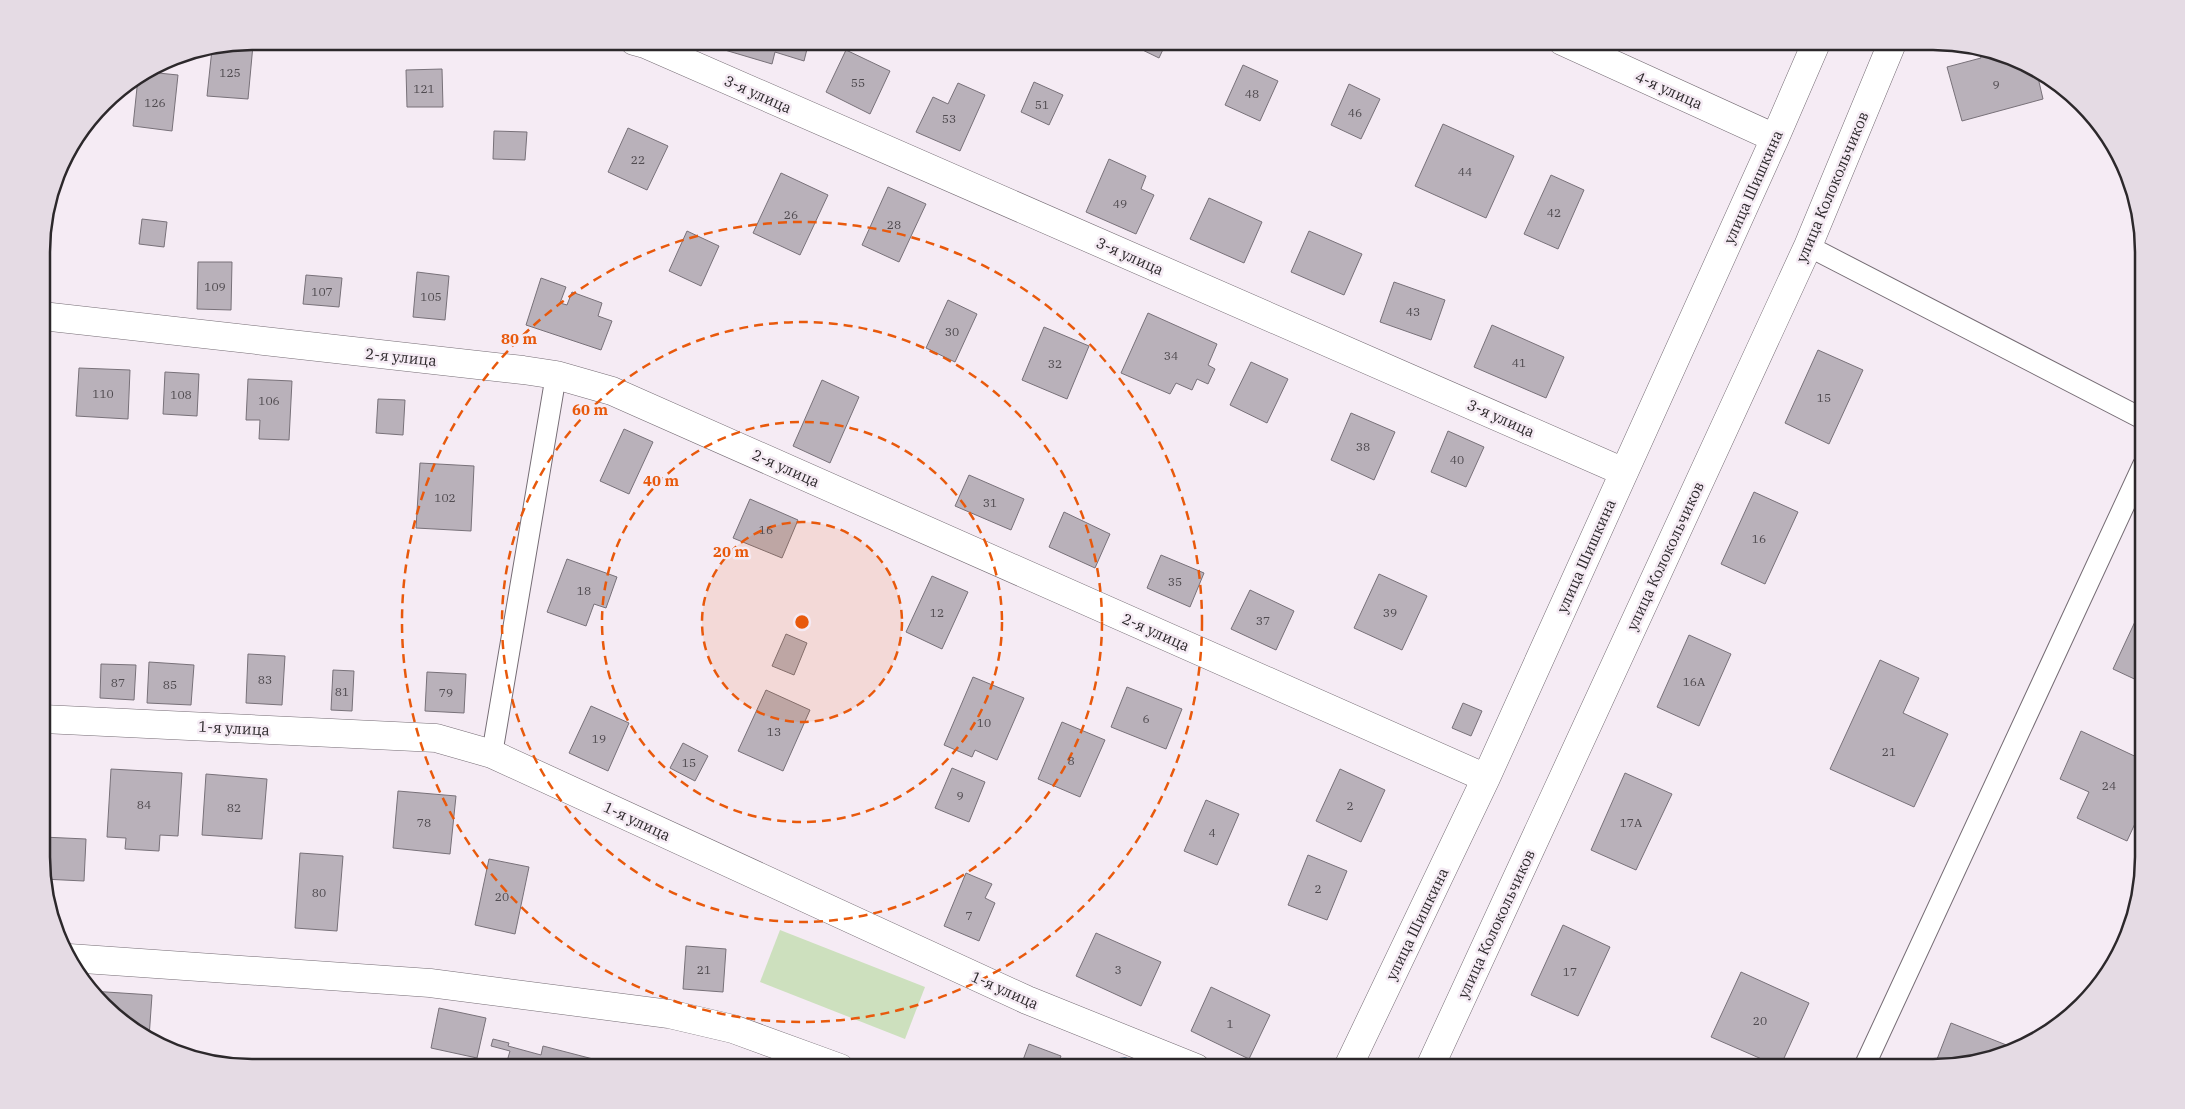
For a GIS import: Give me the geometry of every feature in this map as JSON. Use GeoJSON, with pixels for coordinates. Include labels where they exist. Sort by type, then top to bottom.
{"type":"FeatureCollection","features":[{"type":"Feature","properties":{"kind":"street","name":"3-я улица"},"geometry":{"type":"LineString","coordinates":[[659,50],[1624,472]]}},
{"type":"Feature","properties":{"kind":"street","name":"4-я улица"},"geometry":{"type":"LineString","coordinates":[[1582,50],[1775,138]]}},
{"type":"Feature","properties":{"kind":"street","name":"улица Шишкина"},"geometry":{"type":"LineString","coordinates":[[1352,1059],[1486,778],[1813,50]]}},
{"type":"Feature","properties":{"kind":"street","name":"улица Колокольчиков"},"geometry":{"type":"LineString","coordinates":[[1434,1059],[1808,246],[1889,50]]}},
{"type":"Feature","properties":{"kind":"street","name":"2-я улица"},"geometry":{"type":"LineString","coordinates":[[50,317],[556,375],[612,391],[1486,778]]}},
{"type":"Feature","properties":{"kind":"street","name":"1-я улица"},"geometry":{"type":"LineString","coordinates":[[50,719],[436,738],[492,754],[1027,1000],[1174,1059]]}},
{"type":"Feature","properties":{"kind":"street"},"geometry":{"type":"LineString","coordinates":[[77,959],[430,983],[669,1014],[733,1029],[815,1059]]}},
{"type":"Feature","properties":{"kind":"lane"},"geometry":{"type":"LineString","coordinates":[[1808,246],[2135,415]]}},
{"type":"Feature","properties":{"kind":"lane"},"geometry":{"type":"LineString","coordinates":[[492,754],[556,375]]}},
{"type":"Feature","properties":{"kind":"lane"},"geometry":{"type":"LineString","coordinates":[[1868,1059],[2135,483]]}},
{"type":"Feature","properties":{"kind":"green space"},"geometry":{"type":"Polygon","coordinates":[[[780,930],[925,987],[905,1039],[760,982],[780,930]]]}},
{"type":"Feature","properties":{"kind":"water"},"geometry":{"type":"Polygon","coordinates":[[[1125,1057],[1131,1059],[1113,1059],[1125,1057]]]}},
{"type":"Feature","properties":{"kind":"building"},"geometry":{"type":"Polygon","coordinates":[[[253,50],[248,99],[207,96],[211,54],[253,50]]]}},
{"type":"Feature","properties":{"kind":"building"},"geometry":{"type":"Polygon","coordinates":[[[725,50],[807,50],[804,61],[775,52],[772,64],[725,50]]]}},
{"type":"Feature","properties":{"kind":"building"},"geometry":{"type":"Polygon","coordinates":[[[846,50],[890,71],[870,114],[826,92],[846,50]]]}},
{"type":"Feature","properties":{"kind":"building"},"geometry":{"type":"Polygon","coordinates":[[[1143,50],[1163,50],[1159,58],[1143,50]]]}},
{"type":"Feature","properties":{"kind":"building"},"geometry":{"type":"Polygon","coordinates":[[[1980,56],[2010,65],[2039,80],[2043,99],[1962,121],[1947,67],[1981,58],[1980,56]]]}},
{"type":"Feature","properties":{"kind":"building"},"geometry":{"type":"Polygon","coordinates":[[[1243,65],[1278,81],[1260,121],[1225,105],[1243,65]]]}},
{"type":"Feature","properties":{"kind":"building"},"geometry":{"type":"Polygon","coordinates":[[[442,69],[443,107],[407,107],[406,70],[442,69]]]}},
{"type":"Feature","properties":{"kind":"building"},"geometry":{"type":"Polygon","coordinates":[[[159,73],[178,75],[172,131],[133,126],[137,86],[159,73]]]}},
{"type":"Feature","properties":{"kind":"building"},"geometry":{"type":"Polygon","coordinates":[[[1034,82],[1063,95],[1049,125],[1021,112],[1034,82]]]}},
{"type":"Feature","properties":{"kind":"building"},"geometry":{"type":"Polygon","coordinates":[[[958,83],[985,95],[960,151],[916,132],[933,97],[948,104],[958,83]]]}},
{"type":"Feature","properties":{"kind":"building"},"geometry":{"type":"Polygon","coordinates":[[[1349,84],[1380,99],[1361,139],[1331,125],[1349,84]]]}},
{"type":"Feature","properties":{"kind":"building"},"geometry":{"type":"Polygon","coordinates":[[[1443,124],[1514,156],[1486,218],[1415,186],[1443,124]]]}},
{"type":"Feature","properties":{"kind":"building"},"geometry":{"type":"Polygon","coordinates":[[[628,128],[668,146],[647,190],[608,172],[628,128]]]}},
{"type":"Feature","properties":{"kind":"building"},"geometry":{"type":"Polygon","coordinates":[[[494,131],[527,132],[525,160],[493,159],[494,131]]]}},
{"type":"Feature","properties":{"kind":"building"},"geometry":{"type":"Polygon","coordinates":[[[1109,159],[1146,176],[1141,189],[1154,195],[1136,234],[1086,212],[1109,159]]]}},
{"type":"Feature","properties":{"kind":"building"},"geometry":{"type":"Polygon","coordinates":[[[781,173],[828,195],[800,255],[753,233],[781,173]]]}},
{"type":"Feature","properties":{"kind":"building"},"geometry":{"type":"Polygon","coordinates":[[[1551,175],[1584,190],[1558,249],[1524,234],[1551,175]]]}},
{"type":"Feature","properties":{"kind":"building"},"geometry":{"type":"Polygon","coordinates":[[[888,187],[926,204],[899,262],[862,245],[888,187]]]}},
{"type":"Feature","properties":{"kind":"building"},"geometry":{"type":"Polygon","coordinates":[[[1209,198],[1262,222],[1244,263],[1190,239],[1209,198]]]}},
{"type":"Feature","properties":{"kind":"building"},"geometry":{"type":"Polygon","coordinates":[[[142,219],[167,222],[164,247],[139,244],[142,219]]]}},
{"type":"Feature","properties":{"kind":"building"},"geometry":{"type":"Polygon","coordinates":[[[687,231],[719,246],[701,286],[669,271],[687,231]]]}},
{"type":"Feature","properties":{"kind":"building"},"geometry":{"type":"Polygon","coordinates":[[[1309,231],[1362,254],[1344,295],[1291,272],[1309,231]]]}},
{"type":"Feature","properties":{"kind":"building"},"geometry":{"type":"Polygon","coordinates":[[[198,262],[232,262],[231,310],[197,309],[198,262]]]}},
{"type":"Feature","properties":{"kind":"building"},"geometry":{"type":"Polygon","coordinates":[[[417,272],[449,276],[445,320],[413,317],[417,272]]]}},
{"type":"Feature","properties":{"kind":"building"},"geometry":{"type":"Polygon","coordinates":[[[306,275],[342,278],[339,307],[303,304],[306,275]]]}},
{"type":"Feature","properties":{"kind":"building"},"geometry":{"type":"Polygon","coordinates":[[[541,278],[566,287],[560,303],[567,305],[572,292],[602,303],[598,316],[612,321],[601,350],[526,325],[541,278]]]}},
{"type":"Feature","properties":{"kind":"building"},"geometry":{"type":"Polygon","coordinates":[[[1394,282],[1445,300],[1431,340],[1380,322],[1394,282]]]}},
{"type":"Feature","properties":{"kind":"building"},"geometry":{"type":"Polygon","coordinates":[[[948,300],[977,314],[955,362],[926,348],[948,300]]]}},
{"type":"Feature","properties":{"kind":"building"},"geometry":{"type":"Polygon","coordinates":[[[1148,313],[1217,344],[1208,365],[1215,369],[1208,384],[1197,379],[1192,390],[1176,383],[1170,394],[1121,373],[1148,313]]]}},
{"type":"Feature","properties":{"kind":"building"},"geometry":{"type":"Polygon","coordinates":[[[1492,325],[1564,357],[1546,398],[1474,367],[1492,325]]]}},
{"type":"Feature","properties":{"kind":"building"},"geometry":{"type":"Polygon","coordinates":[[[1044,327],[1089,346],[1067,399],[1022,380],[1044,327]]]}},
{"type":"Feature","properties":{"kind":"building"},"geometry":{"type":"Polygon","coordinates":[[[1818,350],[1863,370],[1829,444],[1785,423],[1818,350]]]}},
{"type":"Feature","properties":{"kind":"building"},"geometry":{"type":"Polygon","coordinates":[[[1251,362],[1288,379],[1267,423],[1230,405],[1251,362]]]}},
{"type":"Feature","properties":{"kind":"building"},"geometry":{"type":"Polygon","coordinates":[[[79,368],[130,370],[128,419],[76,416],[79,368]]]}},
{"type":"Feature","properties":{"kind":"building"},"geometry":{"type":"Polygon","coordinates":[[[165,372],[199,374],[197,416],[163,414],[165,372]]]}},
{"type":"Feature","properties":{"kind":"building"},"geometry":{"type":"Polygon","coordinates":[[[248,379],[292,381],[289,440],[259,439],[260,420],[246,420],[248,379]]]}},
{"type":"Feature","properties":{"kind":"building"},"geometry":{"type":"Polygon","coordinates":[[[822,380],[859,397],[830,463],[793,446],[822,380]]]}},
{"type":"Feature","properties":{"kind":"building"},"geometry":{"type":"Polygon","coordinates":[[[378,399],[405,400],[403,435],[376,433],[378,399]]]}},
{"type":"Feature","properties":{"kind":"building"},"geometry":{"type":"Polygon","coordinates":[[[1351,413],[1395,432],[1374,480],[1331,460],[1351,413]]]}},
{"type":"Feature","properties":{"kind":"building"},"geometry":{"type":"Polygon","coordinates":[[[624,429],[653,442],[629,494],[600,481],[624,429]]]}},
{"type":"Feature","properties":{"kind":"building"},"geometry":{"type":"Polygon","coordinates":[[[1448,431],[1484,447],[1466,487],[1431,472],[1448,431]]]}},
{"type":"Feature","properties":{"kind":"building"},"geometry":{"type":"Polygon","coordinates":[[[420,463],[474,466],[471,531],[416,528],[420,463]]]}},
{"type":"Feature","properties":{"kind":"building"},"geometry":{"type":"Polygon","coordinates":[[[969,475],[1024,499],[1011,530],[955,506],[969,475]]]}},
{"type":"Feature","properties":{"kind":"building"},"geometry":{"type":"Polygon","coordinates":[[[1754,492],[1798,512],[1765,584],[1721,564],[1754,492]]]}},
{"type":"Feature","properties":{"kind":"building"},"geometry":{"type":"Polygon","coordinates":[[[750,499],[798,520],[782,558],[733,538],[750,499]]]}},
{"type":"Feature","properties":{"kind":"building"},"geometry":{"type":"Polygon","coordinates":[[[1064,512],[1110,534],[1095,568],[1049,547],[1064,512]]]}},
{"type":"Feature","properties":{"kind":"building"},"geometry":{"type":"Polygon","coordinates":[[[1161,555],[1204,573],[1190,607],[1147,588],[1161,555]]]}},
{"type":"Feature","properties":{"kind":"building"},"geometry":{"type":"Polygon","coordinates":[[[567,559],[617,577],[606,608],[594,604],[586,626],[547,612],[567,559]]]}},
{"type":"Feature","properties":{"kind":"building"},"geometry":{"type":"Polygon","coordinates":[[[1379,574],[1427,596],[1402,650],[1354,628],[1379,574]]]}},
{"type":"Feature","properties":{"kind":"building"},"geometry":{"type":"Polygon","coordinates":[[[932,576],[968,592],[942,649],[906,632],[932,576]]]}},
{"type":"Feature","properties":{"kind":"building"},"geometry":{"type":"Polygon","coordinates":[[[1250,590],[1294,611],[1276,650],[1231,629],[1250,590]]]}},
{"type":"Feature","properties":{"kind":"building"},"geometry":{"type":"Polygon","coordinates":[[[2135,622],[2135,679],[2113,669],[2135,622]]]}},
{"type":"Feature","properties":{"kind":"building"},"geometry":{"type":"Polygon","coordinates":[[[786,634],[807,643],[794,675],[772,666],[786,634]]]}},
{"type":"Feature","properties":{"kind":"building"},"geometry":{"type":"Polygon","coordinates":[[[1689,635],[1731,654],[1699,726],[1657,707],[1689,635]]]}},
{"type":"Feature","properties":{"kind":"building"},"geometry":{"type":"Polygon","coordinates":[[[248,654],[285,656],[282,705],[246,703],[248,654]]]}},
{"type":"Feature","properties":{"kind":"building"},"geometry":{"type":"Polygon","coordinates":[[[1880,660],[1919,678],[1903,713],[1948,734],[1914,807],[1830,769],[1880,660]]]}},
{"type":"Feature","properties":{"kind":"building"},"geometry":{"type":"Polygon","coordinates":[[[149,662],[194,665],[191,705],[147,703],[149,662]]]}},
{"type":"Feature","properties":{"kind":"building"},"geometry":{"type":"Polygon","coordinates":[[[101,664],[136,665],[134,700],[100,698],[101,664]]]}},
{"type":"Feature","properties":{"kind":"building"},"geometry":{"type":"Polygon","coordinates":[[[333,670],[354,671],[352,711],[331,710],[333,670]]]}},
{"type":"Feature","properties":{"kind":"building"},"geometry":{"type":"Polygon","coordinates":[[[427,672],[466,674],[464,713],[425,711],[427,672]]]}},
{"type":"Feature","properties":{"kind":"building"},"geometry":{"type":"Polygon","coordinates":[[[973,677],[1024,698],[997,760],[975,750],[972,757],[944,745],[973,677]]]}},
{"type":"Feature","properties":{"kind":"building"},"geometry":{"type":"Polygon","coordinates":[[[1127,687],[1182,709],[1166,749],[1111,727],[1127,687]]]}},
{"type":"Feature","properties":{"kind":"building"},"geometry":{"type":"Polygon","coordinates":[[[766,690],[810,710],[783,771],[738,751],[766,690]]]}},
{"type":"Feature","properties":{"kind":"building"},"geometry":{"type":"Polygon","coordinates":[[[1463,703],[1482,711],[1471,736],[1452,728],[1463,703]]]}},
{"type":"Feature","properties":{"kind":"building"},"geometry":{"type":"Polygon","coordinates":[[[591,706],[629,723],[608,771],[569,753],[591,706]]]}},
{"type":"Feature","properties":{"kind":"building"},"geometry":{"type":"Polygon","coordinates":[[[1062,722],[1105,740],[1080,797],[1038,779],[1062,722]]]}},
{"type":"Feature","properties":{"kind":"building"},"geometry":{"type":"Polygon","coordinates":[[[2081,731],[2135,756],[2135,824],[2127,841],[2077,818],[2089,792],[2060,779],[2081,731]]]}},
{"type":"Feature","properties":{"kind":"building"},"geometry":{"type":"Polygon","coordinates":[[[683,743],[708,756],[695,781],[670,768],[683,743]]]}},
{"type":"Feature","properties":{"kind":"building"},"geometry":{"type":"Polygon","coordinates":[[[952,768],[985,782],[969,822],[935,808],[952,768]]]}},
{"type":"Feature","properties":{"kind":"building"},"geometry":{"type":"Polygon","coordinates":[[[111,769],[182,773],[178,836],[160,835],[159,851],[125,849],[126,838],[107,837],[111,769]]]}},
{"type":"Feature","properties":{"kind":"building"},"geometry":{"type":"Polygon","coordinates":[[[1340,769],[1385,790],[1361,842],[1316,821],[1340,769]]]}},
{"type":"Feature","properties":{"kind":"building"},"geometry":{"type":"Polygon","coordinates":[[[1625,773],[1672,794],[1636,870],[1591,850],[1625,773]]]}},
{"type":"Feature","properties":{"kind":"building"},"geometry":{"type":"Polygon","coordinates":[[[206,774],[267,779],[262,839],[202,835],[206,774]]]}},
{"type":"Feature","properties":{"kind":"building"},"geometry":{"type":"Polygon","coordinates":[[[398,791],[456,796],[450,854],[393,848],[398,791]]]}},
{"type":"Feature","properties":{"kind":"building"},"geometry":{"type":"Polygon","coordinates":[[[1206,800],[1239,814],[1217,865],[1184,851],[1206,800]]]}},
{"type":"Feature","properties":{"kind":"building"},"geometry":{"type":"Polygon","coordinates":[[[50,837],[86,839],[84,881],[51,879],[50,837]]]}},
{"type":"Feature","properties":{"kind":"building"},"geometry":{"type":"Polygon","coordinates":[[[300,853],[343,856],[337,931],[295,928],[300,853]]]}},
{"type":"Feature","properties":{"kind":"building"},"geometry":{"type":"Polygon","coordinates":[[[1308,855],[1347,871],[1327,920],[1288,905],[1308,855]]]}},
{"type":"Feature","properties":{"kind":"building"},"geometry":{"type":"Polygon","coordinates":[[[489,859],[529,867],[515,934],[475,925],[489,859]]]}},
{"type":"Feature","properties":{"kind":"building"},"geometry":{"type":"Polygon","coordinates":[[[966,873],[992,884],[985,898],[995,903],[979,941],[944,926],[966,873]]]}},
{"type":"Feature","properties":{"kind":"building"},"geometry":{"type":"Polygon","coordinates":[[[1563,925],[1610,947],[1578,1016],[1531,995],[1563,925]]]}},
{"type":"Feature","properties":{"kind":"building"},"geometry":{"type":"Polygon","coordinates":[[[1096,933],[1161,962],[1141,1006],[1076,976],[1096,933]]]}},
{"type":"Feature","properties":{"kind":"building"},"geometry":{"type":"Polygon","coordinates":[[[686,946],[726,949],[723,992],[683,989],[686,946]]]}},
{"type":"Feature","properties":{"kind":"building"},"geometry":{"type":"Polygon","coordinates":[[[1741,972],[1809,1003],[1784,1059],[1762,1059],[1711,1037],[1741,972]]]}},
{"type":"Feature","properties":{"kind":"building"},"geometry":{"type":"Polygon","coordinates":[[[1211,987],[1270,1015],[1249,1059],[1191,1031],[1211,987]]]}},
{"type":"Feature","properties":{"kind":"building"},"geometry":{"type":"Polygon","coordinates":[[[102,992],[152,995],[149,1031],[119,1009],[102,992]]]}},
{"type":"Feature","properties":{"kind":"building"},"geometry":{"type":"Polygon","coordinates":[[[439,1008],[486,1018],[477,1058],[431,1048],[439,1008]]]}},
{"type":"Feature","properties":{"kind":"building"},"geometry":{"type":"Polygon","coordinates":[[[1951,1023],[2007,1045],[1973,1055],[1937,1059],[1951,1023]]]}},
{"type":"Feature","properties":{"kind":"building"},"geometry":{"type":"Polygon","coordinates":[[[493,1039],[509,1043],[508,1046],[541,1055],[543,1046],[593,1059],[508,1059],[510,1051],[491,1046],[493,1039]]]}},
{"type":"Feature","properties":{"kind":"building"},"geometry":{"type":"Polygon","coordinates":[[[1029,1044],[1061,1056],[1060,1059],[1023,1059],[1029,1044]]]}}]}
